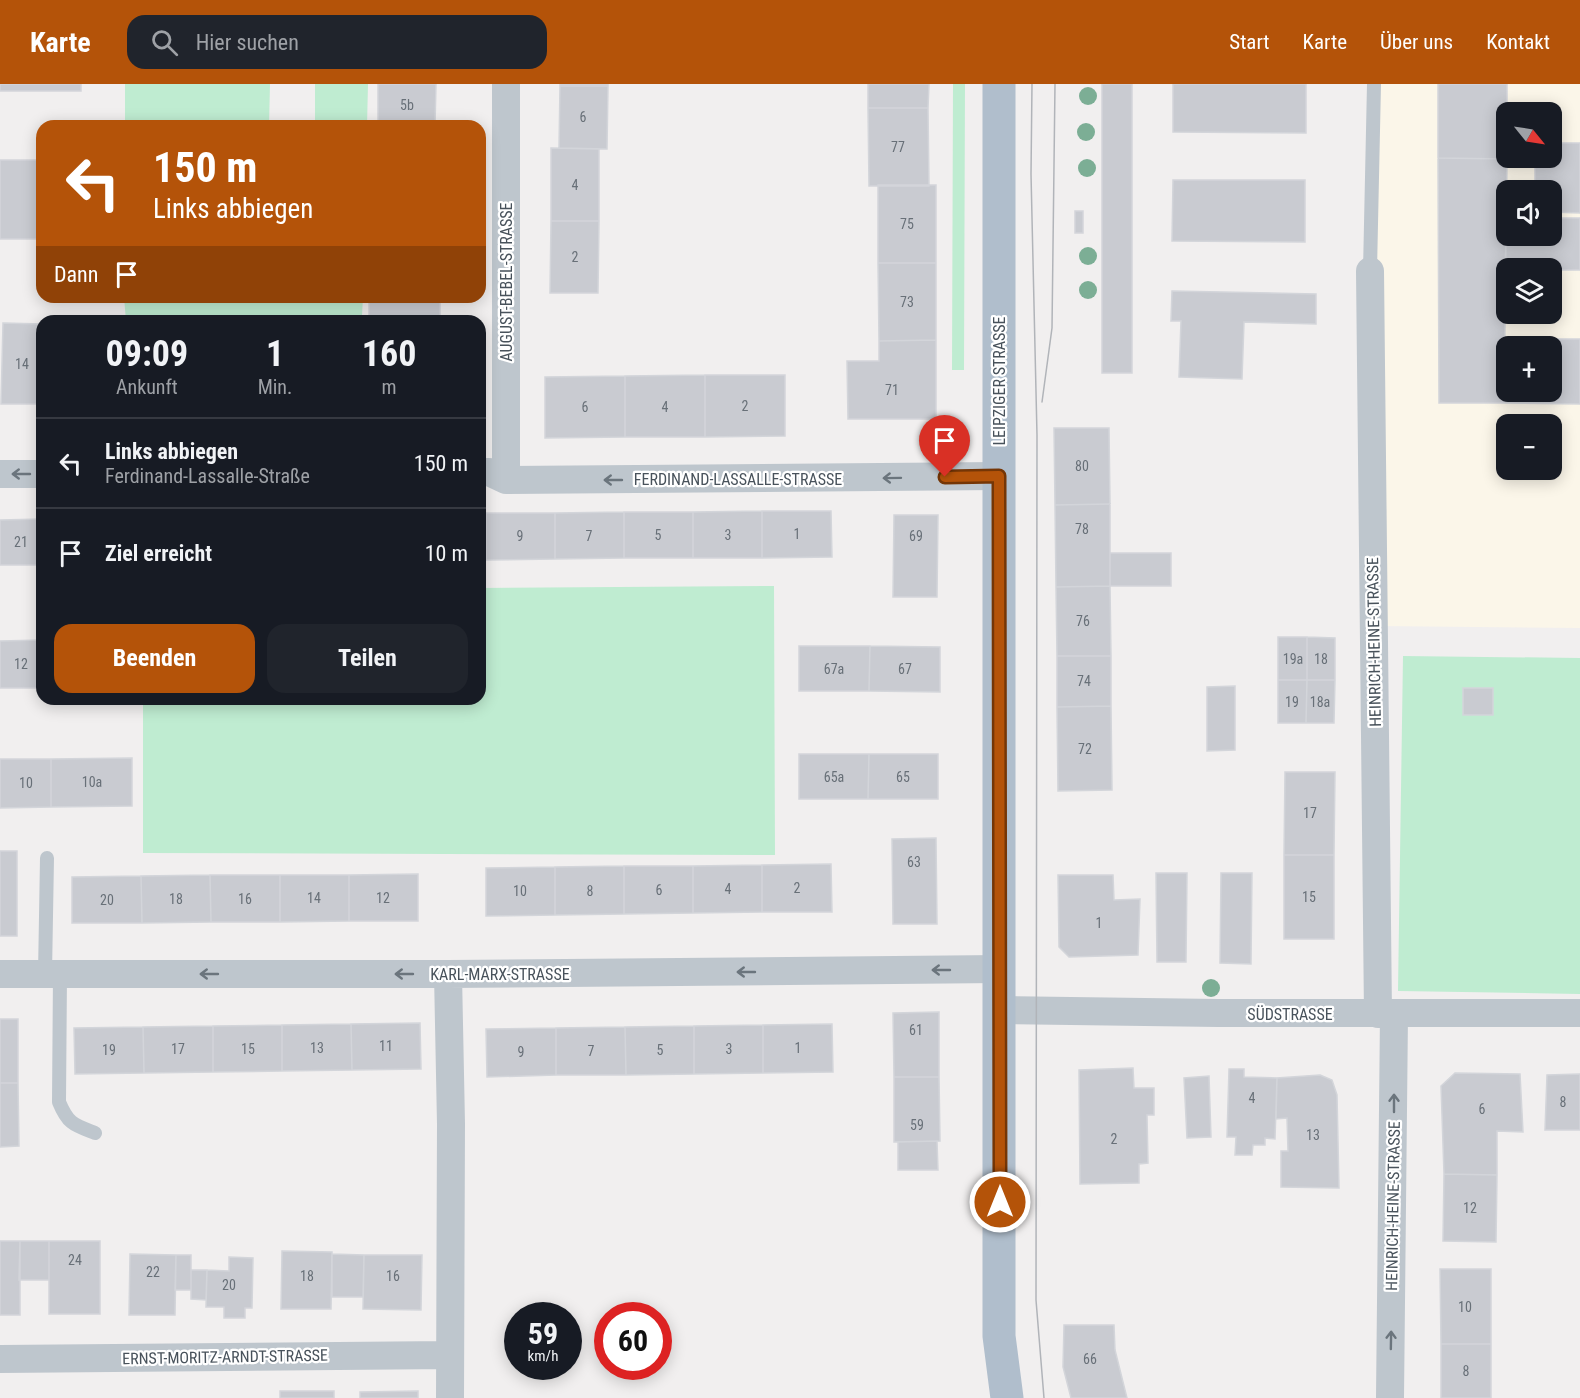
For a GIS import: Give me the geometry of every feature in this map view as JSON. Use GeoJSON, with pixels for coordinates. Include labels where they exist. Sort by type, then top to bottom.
{"type":"FeatureCollection","features":[{"type":"Feature","properties":{"kind":"main road","name":"LEIPZIGER STRASSE"},"geometry":{"type":"LineString","coordinates":[[999,84],[999,1336],[1007,1398]]}},
{"type":"Feature","properties":{"kind":"street","name":"AUGUST-BEBEL-STRASSE"},"geometry":{"type":"LineString","coordinates":[[506,84],[507,480]]}},
{"type":"Feature","properties":{"kind":"street","name":"HEINRICH-HEINE-STRASSE"},"geometry":{"type":"LineString","coordinates":[[1370,271],[1386,1014],[1390,1398]]}},
{"type":"Feature","properties":{"kind":"street","name":"FERDINAND-LASSALLE-STRASSE"},"geometry":{"type":"LineString","coordinates":[[486,472],[507,480],[999,476]]}},
{"type":"Feature","properties":{"kind":"street"},"geometry":{"type":"LineString","coordinates":[[0,474],[36,474]]}},
{"type":"Feature","properties":{"kind":"street","name":"KARL-MARX-STRASSE"},"geometry":{"type":"LineString","coordinates":[[0,974],[448,974],[1000,969]]}},
{"type":"Feature","properties":{"kind":"street"},"geometry":{"type":"LineString","coordinates":[[448,974],[451,1124],[450,1398]]}},
{"type":"Feature","properties":{"kind":"street","name":"SÜDSTRASSE"},"geometry":{"type":"LineString","coordinates":[[1000,1010],[1386,1014],[1580,1013]]}},
{"type":"Feature","properties":{"kind":"street","name":"ERNST-MORITZ-ARNDT-STRASSE"},"geometry":{"type":"LineString","coordinates":[[0,1359],[450,1355]]}},
{"type":"Feature","properties":{"kind":"lane"},"geometry":{"type":"LineString","coordinates":[[1370,271],[1374,84]]}},
{"type":"Feature","properties":{"kind":"lane"},"geometry":{"type":"LineString","coordinates":[[47,858],[59,1102],[66,1119],[74,1125],[95,1133]]}},
{"type":"Feature","properties":{"kind":"shaded area"},"geometry":{"type":"Polygon","coordinates":[[[1378,84],[1580,84],[1580,628],[1376,626],[1371,396],[1378,84]]]}},
{"type":"Feature","properties":{"kind":"green space"},"geometry":{"type":"Polygon","coordinates":[[[125,84],[270,84],[269,120],[125,120],[125,84]]]}},
{"type":"Feature","properties":{"kind":"green space"},"geometry":{"type":"Polygon","coordinates":[[[315,84],[368,84],[367,120],[315,120],[315,84]]]}},
{"type":"Feature","properties":{"kind":"green space"},"geometry":{"type":"Polygon","coordinates":[[[953,84],[965,84],[964,370],[952,370],[953,84]]]}},
{"type":"Feature","properties":{"kind":"green space"},"geometry":{"type":"Polygon","coordinates":[[[124,303],[363,303],[362,315],[126,315],[124,303]]]}},
{"type":"Feature","properties":{"kind":"green space"},"geometry":{"type":"Polygon","coordinates":[[[774,586],[775,855],[143,853],[143,705],[486,705],[486,588],[774,586]]]}},
{"type":"Feature","properties":{"kind":"green space"},"geometry":{"type":"Polygon","coordinates":[[[1403,656],[1580,658],[1580,994],[1398,991],[1403,656]]]}},
{"type":"Feature","properties":{"kind":"building"},"geometry":{"type":"Polygon","coordinates":[[[0,84],[81,84],[81,91],[0,91],[0,84]]]}},
{"type":"Feature","properties":{"kind":"building"},"geometry":{"type":"Polygon","coordinates":[[[378,84],[436,84],[435,120],[378,120],[378,84]]]}},
{"type":"Feature","properties":{"kind":"building"},"geometry":{"type":"Polygon","coordinates":[[[560,84],[608,84],[608,86],[560,86],[560,84]]]}},
{"type":"Feature","properties":{"kind":"building"},"geometry":{"type":"Polygon","coordinates":[[[868,84],[929,84],[928,108],[868,108],[868,84]]]}},
{"type":"Feature","properties":{"kind":"building"},"geometry":{"type":"Polygon","coordinates":[[[1102,84],[1132,84],[1132,373],[1102,373],[1102,84]]]}},
{"type":"Feature","properties":{"kind":"building"},"geometry":{"type":"Polygon","coordinates":[[[1173,84],[1306,84],[1306,133],[1173,132],[1173,84]]]}},
{"type":"Feature","properties":{"kind":"building"},"geometry":{"type":"Polygon","coordinates":[[[1438,84],[1507,84],[1507,102],[1496,102],[1496,159],[1438,158],[1438,84]]]}},
{"type":"Feature","properties":{"kind":"building"},"geometry":{"type":"Polygon","coordinates":[[[560,86],[608,86],[607,149],[559,148],[560,86]]]}},
{"type":"Feature","properties":{"kind":"building"},"geometry":{"type":"Polygon","coordinates":[[[868,108],[928,108],[929,186],[869,186],[868,108]]]}},
{"type":"Feature","properties":{"kind":"building"},"geometry":{"type":"Polygon","coordinates":[[[1562,143],[1580,143],[1580,213],[1562,212],[1562,180],[1535,180],[1535,168],[1562,168],[1562,143]]]}},
{"type":"Feature","properties":{"kind":"building"},"geometry":{"type":"Polygon","coordinates":[[[551,148],[599,149],[599,221],[551,221],[551,148]]]}},
{"type":"Feature","properties":{"kind":"building"},"geometry":{"type":"Polygon","coordinates":[[[1438,158],[1496,159],[1496,168],[1507,168],[1507,180],[1496,180],[1496,246],[1506,246],[1506,258],[1496,258],[1496,324],[1505,324],[1505,336],[1496,336],[1496,402],[1504,403],[1439,403],[1438,158]]]}},
{"type":"Feature","properties":{"kind":"building"},"geometry":{"type":"Polygon","coordinates":[[[0,160],[36,160],[36,239],[0,239],[0,160]]]}},
{"type":"Feature","properties":{"kind":"building"},"geometry":{"type":"Polygon","coordinates":[[[1173,180],[1305,180],[1305,242],[1172,241],[1173,180]]]}},
{"type":"Feature","properties":{"kind":"building"},"geometry":{"type":"Polygon","coordinates":[[[878,185],[936,185],[936,263],[878,263],[878,185]]]}},
{"type":"Feature","properties":{"kind":"building"},"geometry":{"type":"Polygon","coordinates":[[[1075,211],[1083,211],[1083,233],[1075,233],[1075,211]]]}},
{"type":"Feature","properties":{"kind":"building"},"geometry":{"type":"Polygon","coordinates":[[[1562,218],[1580,218],[1580,270],[1562,270],[1562,258],[1505,258],[1506,246],[1562,246],[1562,218]]]}},
{"type":"Feature","properties":{"kind":"building"},"geometry":{"type":"Polygon","coordinates":[[[551,221],[599,221],[598,293],[550,293],[551,221]]]}},
{"type":"Feature","properties":{"kind":"building"},"geometry":{"type":"Polygon","coordinates":[[[878,263],[936,263],[936,340],[879,341],[878,263]]]}},
{"type":"Feature","properties":{"kind":"building"},"geometry":{"type":"Polygon","coordinates":[[[1172,291],[1316,294],[1316,324],[1244,322],[1242,379],[1179,377],[1181,321],[1171,321],[1172,291]]]}},
{"type":"Feature","properties":{"kind":"building"},"geometry":{"type":"Polygon","coordinates":[[[369,303],[440,303],[440,315],[369,315],[369,303]]]}},
{"type":"Feature","properties":{"kind":"building"},"geometry":{"type":"Polygon","coordinates":[[[3,323],[36,324],[36,404],[1,404],[3,323]]]}},
{"type":"Feature","properties":{"kind":"building"},"geometry":{"type":"Polygon","coordinates":[[[1562,339],[1580,339],[1580,404],[1504,402],[1562,402],[1562,339]]]}},
{"type":"Feature","properties":{"kind":"building"},"geometry":{"type":"Polygon","coordinates":[[[936,340],[936,419],[848,419],[847,361],[879,361],[879,341],[936,340]]]}},
{"type":"Feature","properties":{"kind":"building"},"geometry":{"type":"Polygon","coordinates":[[[705,375],[785,375],[785,436],[705,437],[705,375]]]}},
{"type":"Feature","properties":{"kind":"building"},"geometry":{"type":"Polygon","coordinates":[[[705,375],[705,437],[625,437],[625,376],[705,375]]]}},
{"type":"Feature","properties":{"kind":"building"},"geometry":{"type":"Polygon","coordinates":[[[625,376],[625,437],[545,438],[545,377],[625,376]]]}},
{"type":"Feature","properties":{"kind":"building"},"geometry":{"type":"Polygon","coordinates":[[[1054,428],[1109,428],[1110,504],[1055,505],[1054,428]]]}},
{"type":"Feature","properties":{"kind":"building"},"geometry":{"type":"Polygon","coordinates":[[[1110,504],[1110,586],[1056,587],[1055,505],[1110,504]]]}},
{"type":"Feature","properties":{"kind":"building"},"geometry":{"type":"Polygon","coordinates":[[[762,511],[831,511],[832,557],[762,558],[762,511]]]}},
{"type":"Feature","properties":{"kind":"building"},"geometry":{"type":"Polygon","coordinates":[[[762,511],[762,558],[693,558],[693,512],[762,511]]]}},
{"type":"Feature","properties":{"kind":"building"},"geometry":{"type":"Polygon","coordinates":[[[624,512],[624,558],[555,559],[555,513],[624,512]]]}},
{"type":"Feature","properties":{"kind":"building"},"geometry":{"type":"Polygon","coordinates":[[[624,512],[693,512],[693,558],[624,558],[624,512]]]}},
{"type":"Feature","properties":{"kind":"building"},"geometry":{"type":"Polygon","coordinates":[[[486,513],[555,513],[555,559],[486,560],[486,513]]]}},
{"type":"Feature","properties":{"kind":"building"},"geometry":{"type":"Polygon","coordinates":[[[894,515],[938,515],[937,597],[893,597],[894,515]]]}},
{"type":"Feature","properties":{"kind":"building"},"geometry":{"type":"Polygon","coordinates":[[[36,519],[36,565],[0,565],[0,520],[36,519]]]}},
{"type":"Feature","properties":{"kind":"building"},"geometry":{"type":"Polygon","coordinates":[[[1110,553],[1171,553],[1171,586],[1110,586],[1110,553]]]}},
{"type":"Feature","properties":{"kind":"building"},"geometry":{"type":"Polygon","coordinates":[[[1110,586],[1111,656],[1057,656],[1056,587],[1110,586]]]}},
{"type":"Feature","properties":{"kind":"building"},"geometry":{"type":"Polygon","coordinates":[[[1278,637],[1307,637],[1307,680],[1278,680],[1278,637]]]}},
{"type":"Feature","properties":{"kind":"building"},"geometry":{"type":"Polygon","coordinates":[[[1307,637],[1335,638],[1335,680],[1307,680],[1307,637]]]}},
{"type":"Feature","properties":{"kind":"building"},"geometry":{"type":"Polygon","coordinates":[[[36,640],[36,688],[0,688],[0,641],[36,640]]]}},
{"type":"Feature","properties":{"kind":"building"},"geometry":{"type":"Polygon","coordinates":[[[799,646],[870,646],[869,691],[799,691],[799,646]]]}},
{"type":"Feature","properties":{"kind":"building"},"geometry":{"type":"Polygon","coordinates":[[[870,646],[940,647],[940,692],[869,691],[870,646]]]}},
{"type":"Feature","properties":{"kind":"building"},"geometry":{"type":"Polygon","coordinates":[[[1057,656],[1111,656],[1111,706],[1057,707],[1057,656]]]}},
{"type":"Feature","properties":{"kind":"building"},"geometry":{"type":"Polygon","coordinates":[[[1278,680],[1307,680],[1306,723],[1278,723],[1278,680]]]}},
{"type":"Feature","properties":{"kind":"building"},"geometry":{"type":"Polygon","coordinates":[[[1307,680],[1335,680],[1334,723],[1306,723],[1307,680]]]}},
{"type":"Feature","properties":{"kind":"building"},"geometry":{"type":"Polygon","coordinates":[[[1235,686],[1235,750],[1207,751],[1207,687],[1235,686]]]}},
{"type":"Feature","properties":{"kind":"building"},"geometry":{"type":"Polygon","coordinates":[[[1463,688],[1493,688],[1493,715],[1463,715],[1463,688]]]}},
{"type":"Feature","properties":{"kind":"building"},"geometry":{"type":"Polygon","coordinates":[[[1111,706],[1112,790],[1058,791],[1057,707],[1111,706]]]}},
{"type":"Feature","properties":{"kind":"building"},"geometry":{"type":"Polygon","coordinates":[[[799,754],[869,754],[868,799],[799,799],[799,754]]]}},
{"type":"Feature","properties":{"kind":"building"},"geometry":{"type":"Polygon","coordinates":[[[869,754],[938,754],[938,799],[868,799],[869,754]]]}},
{"type":"Feature","properties":{"kind":"building"},"geometry":{"type":"Polygon","coordinates":[[[132,758],[132,806],[51,807],[51,759],[132,758]]]}},
{"type":"Feature","properties":{"kind":"building"},"geometry":{"type":"Polygon","coordinates":[[[0,759],[51,759],[51,807],[0,808],[0,759]]]}},
{"type":"Feature","properties":{"kind":"building"},"geometry":{"type":"Polygon","coordinates":[[[1285,772],[1335,772],[1334,855],[1284,855],[1285,772]]]}},
{"type":"Feature","properties":{"kind":"building"},"geometry":{"type":"Polygon","coordinates":[[[936,838],[937,924],[893,924],[892,839],[936,838]]]}},
{"type":"Feature","properties":{"kind":"building"},"geometry":{"type":"Polygon","coordinates":[[[0,851],[17,851],[17,936],[0,936],[0,851]]]}},
{"type":"Feature","properties":{"kind":"building"},"geometry":{"type":"Polygon","coordinates":[[[1284,855],[1334,855],[1334,939],[1284,939],[1284,855]]]}},
{"type":"Feature","properties":{"kind":"building"},"geometry":{"type":"Polygon","coordinates":[[[831,864],[832,912],[762,912],[762,865],[831,864]]]}},
{"type":"Feature","properties":{"kind":"building"},"geometry":{"type":"Polygon","coordinates":[[[762,865],[762,912],[693,913],[693,866],[762,865]]]}},
{"type":"Feature","properties":{"kind":"building"},"geometry":{"type":"Polygon","coordinates":[[[624,866],[624,914],[555,915],[555,867],[624,866]]]}},
{"type":"Feature","properties":{"kind":"building"},"geometry":{"type":"Polygon","coordinates":[[[624,866],[693,866],[693,913],[624,914],[624,866]]]}},
{"type":"Feature","properties":{"kind":"building"},"geometry":{"type":"Polygon","coordinates":[[[555,867],[555,915],[486,916],[486,868],[555,867]]]}},
{"type":"Feature","properties":{"kind":"building"},"geometry":{"type":"Polygon","coordinates":[[[1156,873],[1187,873],[1186,962],[1157,962],[1156,873]]]}},
{"type":"Feature","properties":{"kind":"building"},"geometry":{"type":"Polygon","coordinates":[[[1221,873],[1252,873],[1251,964],[1220,963],[1221,873]]]}},
{"type":"Feature","properties":{"kind":"building"},"geometry":{"type":"Polygon","coordinates":[[[418,874],[418,921],[349,921],[349,875],[418,874]]]}},
{"type":"Feature","properties":{"kind":"building"},"geometry":{"type":"Polygon","coordinates":[[[210,875],[280,875],[280,922],[211,922],[210,875]]]}},
{"type":"Feature","properties":{"kind":"building"},"geometry":{"type":"Polygon","coordinates":[[[210,875],[211,922],[142,923],[141,876],[210,875]]]}},
{"type":"Feature","properties":{"kind":"building"},"geometry":{"type":"Polygon","coordinates":[[[280,875],[349,875],[349,921],[280,922],[280,875]]]}},
{"type":"Feature","properties":{"kind":"building"},"geometry":{"type":"Polygon","coordinates":[[[1058,875],[1113,875],[1114,900],[1140,899],[1138,955],[1069,957],[1059,947],[1058,875]]]}},
{"type":"Feature","properties":{"kind":"building"},"geometry":{"type":"Polygon","coordinates":[[[141,876],[142,923],[72,923],[72,877],[141,876]]]}},
{"type":"Feature","properties":{"kind":"building"},"geometry":{"type":"Polygon","coordinates":[[[939,1012],[939,1077],[894,1077],[893,1013],[939,1012]]]}},
{"type":"Feature","properties":{"kind":"building"},"geometry":{"type":"Polygon","coordinates":[[[0,1019],[18,1019],[18,1083],[0,1083],[0,1019]]]}},
{"type":"Feature","properties":{"kind":"building"},"geometry":{"type":"Polygon","coordinates":[[[420,1023],[421,1069],[352,1070],[351,1024],[420,1023]]]}},
{"type":"Feature","properties":{"kind":"building"},"geometry":{"type":"Polygon","coordinates":[[[351,1024],[352,1070],[282,1071],[282,1025],[351,1024]]]}},
{"type":"Feature","properties":{"kind":"building"},"geometry":{"type":"Polygon","coordinates":[[[832,1024],[833,1072],[763,1073],[763,1025],[832,1024]]]}},
{"type":"Feature","properties":{"kind":"building"},"geometry":{"type":"Polygon","coordinates":[[[282,1025],[282,1071],[213,1072],[213,1026],[282,1025]]]}},
{"type":"Feature","properties":{"kind":"building"},"geometry":{"type":"Polygon","coordinates":[[[763,1025],[763,1073],[694,1074],[694,1026],[763,1025]]]}},
{"type":"Feature","properties":{"kind":"building"},"geometry":{"type":"Polygon","coordinates":[[[213,1026],[213,1072],[144,1073],[143,1027],[213,1026]]]}},
{"type":"Feature","properties":{"kind":"building"},"geometry":{"type":"Polygon","coordinates":[[[694,1026],[694,1074],[626,1075],[625,1027],[694,1026]]]}},
{"type":"Feature","properties":{"kind":"building"},"geometry":{"type":"Polygon","coordinates":[[[143,1027],[144,1073],[75,1074],[74,1028],[143,1027]]]}},
{"type":"Feature","properties":{"kind":"building"},"geometry":{"type":"Polygon","coordinates":[[[625,1027],[626,1075],[556,1075],[556,1028],[625,1027]]]}},
{"type":"Feature","properties":{"kind":"building"},"geometry":{"type":"Polygon","coordinates":[[[556,1028],[556,1075],[487,1077],[486,1029],[556,1028]]]}},
{"type":"Feature","properties":{"kind":"building"},"geometry":{"type":"Polygon","coordinates":[[[1133,1068],[1134,1088],[1154,1088],[1154,1115],[1147,1115],[1148,1163],[1139,1164],[1139,1183],[1080,1184],[1079,1070],[1133,1068]]]}},
{"type":"Feature","properties":{"kind":"building"},"geometry":{"type":"Polygon","coordinates":[[[1229,1069],[1244,1069],[1244,1077],[1277,1078],[1275,1139],[1265,1138],[1265,1145],[1253,1145],[1252,1155],[1235,1155],[1236,1137],[1227,1137],[1229,1069]]]}},
{"type":"Feature","properties":{"kind":"building"},"geometry":{"type":"Polygon","coordinates":[[[1455,1073],[1520,1074],[1523,1132],[1497,1131],[1497,1175],[1444,1174],[1441,1086],[1455,1073]]]}},
{"type":"Feature","properties":{"kind":"building"},"geometry":{"type":"Polygon","coordinates":[[[1580,1074],[1580,1130],[1545,1130],[1547,1075],[1580,1074]]]}},
{"type":"Feature","properties":{"kind":"building"},"geometry":{"type":"Polygon","coordinates":[[[1320,1075],[1332,1080],[1337,1095],[1339,1188],[1281,1187],[1281,1151],[1288,1151],[1287,1118],[1276,1119],[1277,1078],[1320,1075]]]}},
{"type":"Feature","properties":{"kind":"building"},"geometry":{"type":"Polygon","coordinates":[[[1209,1076],[1211,1137],[1187,1138],[1184,1078],[1209,1076]]]}},
{"type":"Feature","properties":{"kind":"building"},"geometry":{"type":"Polygon","coordinates":[[[894,1077],[939,1077],[940,1141],[894,1142],[894,1077]]]}},
{"type":"Feature","properties":{"kind":"building"},"geometry":{"type":"Polygon","coordinates":[[[0,1083],[18,1083],[19,1146],[0,1147],[0,1083]]]}},
{"type":"Feature","properties":{"kind":"building"},"geometry":{"type":"Polygon","coordinates":[[[937,1141],[938,1170],[898,1170],[898,1142],[937,1141]]]}},
{"type":"Feature","properties":{"kind":"building"},"geometry":{"type":"Polygon","coordinates":[[[1444,1174],[1497,1175],[1496,1242],[1443,1241],[1444,1174]]]}},
{"type":"Feature","properties":{"kind":"building"},"geometry":{"type":"Polygon","coordinates":[[[0,1241],[20,1241],[20,1315],[0,1315],[0,1241]]]}},
{"type":"Feature","properties":{"kind":"building"},"geometry":{"type":"Polygon","coordinates":[[[20,1241],[49,1241],[49,1280],[19,1280],[20,1241]]]}},
{"type":"Feature","properties":{"kind":"building"},"geometry":{"type":"Polygon","coordinates":[[[49,1241],[100,1241],[100,1314],[49,1314],[49,1241]]]}},
{"type":"Feature","properties":{"kind":"building"},"geometry":{"type":"Polygon","coordinates":[[[282,1251],[332,1252],[331,1309],[281,1309],[282,1251]]]}},
{"type":"Feature","properties":{"kind":"building"},"geometry":{"type":"Polygon","coordinates":[[[130,1254],[176,1255],[175,1315],[129,1315],[130,1254]]]}},
{"type":"Feature","properties":{"kind":"building"},"geometry":{"type":"Polygon","coordinates":[[[332,1254],[364,1255],[363,1297],[332,1297],[332,1254]]]}},
{"type":"Feature","properties":{"kind":"building"},"geometry":{"type":"Polygon","coordinates":[[[176,1255],[191,1255],[191,1290],[175,1290],[176,1255]]]}},
{"type":"Feature","properties":{"kind":"building"},"geometry":{"type":"Polygon","coordinates":[[[364,1255],[422,1255],[421,1310],[363,1309],[364,1255]]]}},
{"type":"Feature","properties":{"kind":"building"},"geometry":{"type":"Polygon","coordinates":[[[229,1257],[253,1258],[252,1308],[245,1308],[245,1318],[224,1318],[224,1307],[206,1307],[207,1270],[229,1271],[229,1257]]]}},
{"type":"Feature","properties":{"kind":"building"},"geometry":{"type":"Polygon","coordinates":[[[1440,1269],[1491,1269],[1491,1344],[1441,1344],[1440,1269]]]}},
{"type":"Feature","properties":{"kind":"building"},"geometry":{"type":"Polygon","coordinates":[[[191,1270],[207,1270],[206,1300],[191,1299],[191,1270]]]}},
{"type":"Feature","properties":{"kind":"building"},"geometry":{"type":"Polygon","coordinates":[[[1064,1325],[1114,1325],[1115,1350],[1127,1398],[1071,1398],[1063,1367],[1064,1325]]]}},
{"type":"Feature","properties":{"kind":"building"},"geometry":{"type":"Polygon","coordinates":[[[1441,1344],[1491,1344],[1491,1398],[1441,1398],[1441,1344]]]}},
{"type":"Feature","properties":{"kind":"building"},"geometry":{"type":"Polygon","coordinates":[[[280,1391],[334,1391],[334,1398],[280,1398],[280,1391]]]}},
{"type":"Feature","properties":{"kind":"building"},"geometry":{"type":"Polygon","coordinates":[[[418,1391],[418,1398],[360,1398],[360,1392],[418,1391]]]}},
{"type":"Feature","properties":{"kind":"tram line"},"geometry":{"type":"LineString","coordinates":[[1032,84],[1031,174],[1037,435],[1036,1300],[1044,1398]]}},
{"type":"Feature","properties":{"kind":"tram line"},"geometry":{"type":"LineString","coordinates":[[1042,402],[1052,328],[1055,84]]}},
{"type":"Feature","properties":{"kind":"route"},"geometry":{"type":"LineString","coordinates":[[945,477],[999,476],[1000,1202]]}}]}
